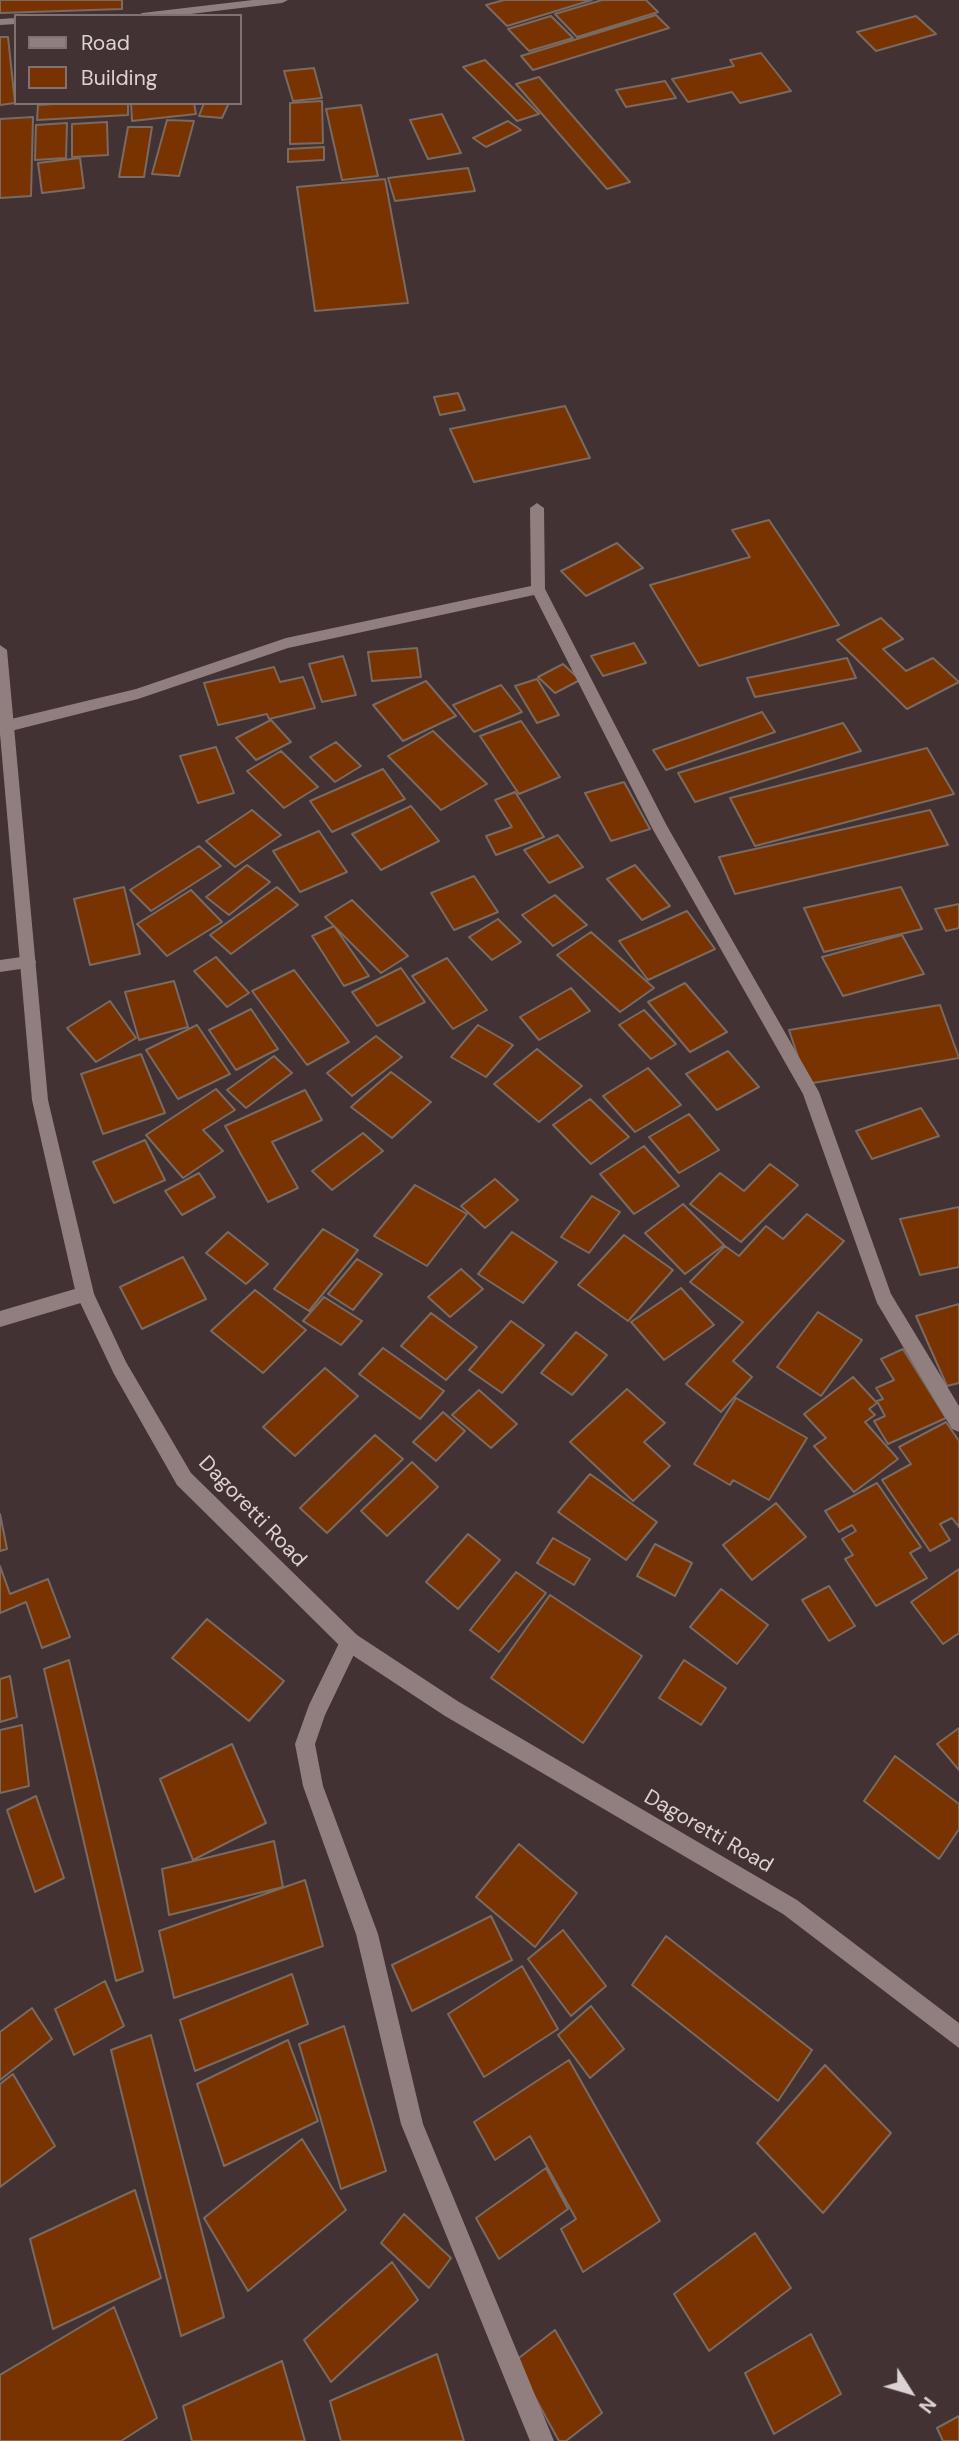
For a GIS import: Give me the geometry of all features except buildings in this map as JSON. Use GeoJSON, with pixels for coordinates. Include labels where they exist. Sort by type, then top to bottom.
{"type":"FeatureCollection","features":[{"type":"Feature","properties":{"kind":"street"},"geometry":{"type":"LineString","coordinates":[[160,14],[282,0]]}},
{"type":"Feature","properties":{"kind":"street"},"geometry":{"type":"LineString","coordinates":[[537,508],[538,589],[660,828],[811,1092],[883,1297],[959,1423]]}},
{"type":"Feature","properties":{"kind":"street"},"geometry":{"type":"LineString","coordinates":[[8,726],[138,694],[286,643],[538,589]]}},
{"type":"Feature","properties":{"kind":"street","name":"Dagoretti Road"},"geometry":{"type":"LineString","coordinates":[[0,650],[40,1100],[85,1294],[120,1368],[184,1479],[271,1567],[351,1642],[452,1709],[790,1907],[959,2037]]}},
{"type":"Feature","properties":{"kind":"street"},"geometry":{"type":"LineString","coordinates":[[0,966],[28,962]]}},
{"type":"Feature","properties":{"kind":"street"},"geometry":{"type":"LineString","coordinates":[[0,1319],[85,1294]]}},
{"type":"Feature","properties":{"kind":"street"},"geometry":{"type":"LineString","coordinates":[[351,1642],[316,1712],[305,1744],[313,1787],[367,1934],[412,2124],[542,2441]]}}]}
